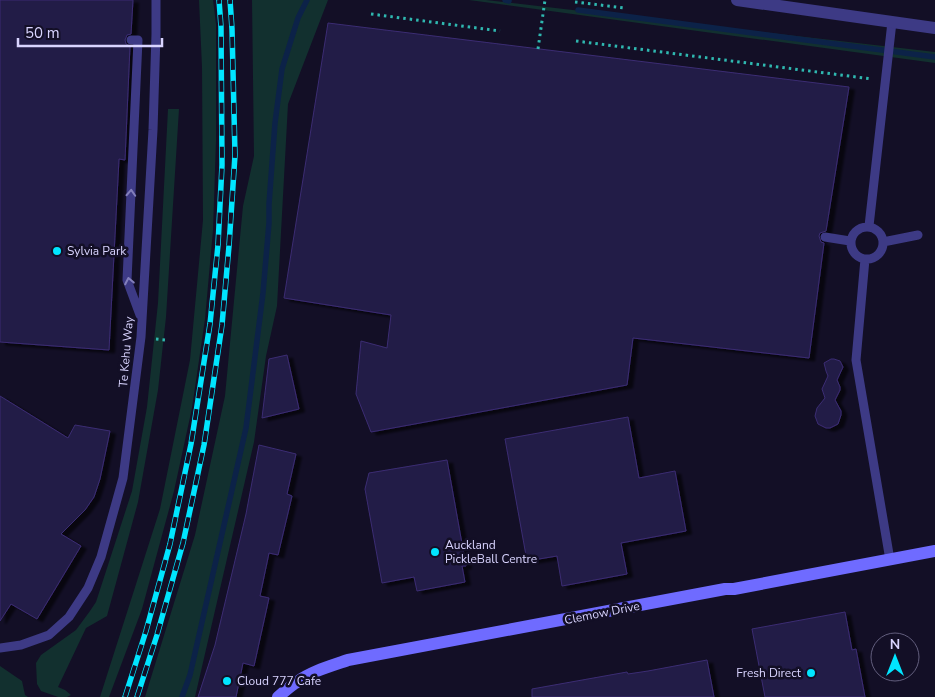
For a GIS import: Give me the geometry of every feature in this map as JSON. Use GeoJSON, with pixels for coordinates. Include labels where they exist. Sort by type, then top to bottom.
{"type":"FeatureCollection","features":[{"type":"Feature","properties":{"kind":"main road","name":"Clemow Drive"},"geometry":{"type":"LineString","coordinates":[[278,697],[297,681],[325,667],[348,660],[935,551]]}},
{"type":"Feature","properties":{"kind":"street"},"geometry":{"type":"LineString","coordinates":[[737,0],[935,28]]}},
{"type":"Feature","properties":{"kind":"lane","name":"Te Kehu Way"},"geometry":{"type":"LineString","coordinates":[[0,648],[21,646],[49,635],[69,617],[88,588],[101,557],[124,478],[141,337],[153,130],[156,0]]}},
{"type":"Feature","properties":{"kind":"lane"},"geometry":{"type":"LineString","coordinates":[[869,226],[892,22]]}},
{"type":"Feature","properties":{"kind":"lane"},"geometry":{"type":"LineString","coordinates":[[131,40],[138,40],[129,139],[127,280],[142,318]]}},
{"type":"Feature","properties":{"kind":"lane"},"geometry":{"type":"LineString","coordinates":[[864,226],[869,226],[879,231],[883,242],[880,252],[876,256],[865,259],[855,255],[850,241],[854,231],[864,226]]}},
{"type":"Feature","properties":{"kind":"lane"},"geometry":{"type":"LineString","coordinates":[[883,242],[918,235]]}},
{"type":"Feature","properties":{"kind":"lane"},"geometry":{"type":"LineString","coordinates":[[825,237],[850,241]]}},
{"type":"Feature","properties":{"kind":"lane"},"geometry":{"type":"LineString","coordinates":[[865,259],[856,360],[890,560]]}},
{"type":"Feature","properties":{"kind":"path"},"geometry":{"type":"LineString","coordinates":[[538,49],[545,0]]}},
{"type":"Feature","properties":{"kind":"path"},"geometry":{"type":"LineString","coordinates":[[574,2],[625,8]]}},
{"type":"Feature","properties":{"kind":"path"},"geometry":{"type":"LineString","coordinates":[[371,14],[500,31]]}},
{"type":"Feature","properties":{"kind":"path"},"geometry":{"type":"LineString","coordinates":[[576,41],[878,79]]}},
{"type":"Feature","properties":{"kind":"path"},"geometry":{"type":"LineString","coordinates":[[156,339],[166,340]]}},
{"type":"Feature","properties":{"kind":"green space"},"geometry":{"type":"Polygon","coordinates":[[[199,0],[213,0],[216,24],[216,141],[213,230],[205,319],[192,408],[174,491],[142,609],[109,697],[100,697],[160,509],[190,360],[203,220],[202,67],[199,0]]]}},
{"type":"Feature","properties":{"kind":"green space"},"geometry":{"type":"Polygon","coordinates":[[[252,0],[328,0],[288,104],[277,306],[266,356],[254,442],[195,697],[145,697],[195,535],[225,396],[243,206],[254,156],[252,0]]]}},
{"type":"Feature","properties":{"kind":"green space"},"geometry":{"type":"Polygon","coordinates":[[[469,0],[486,0],[935,52],[935,63],[469,0]]]}},
{"type":"Feature","properties":{"kind":"green space"},"geometry":{"type":"Polygon","coordinates":[[[168,109],[179,109],[166,317],[158,390],[138,502],[107,616],[86,628],[58,687],[71,695],[58,697],[41,691],[37,684],[36,663],[41,655],[76,630],[96,602],[132,491],[147,407],[158,303],[168,109]]]}},
{"type":"Feature","properties":{"kind":"green space"},"geometry":{"type":"Polygon","coordinates":[[[0,666],[22,681],[25,695],[28,697],[0,697],[0,666]]]}},
{"type":"Feature","properties":{"kind":"building"},"geometry":{"type":"Polygon","coordinates":[[[0,0],[133,0],[131,34],[127,35],[125,40],[126,44],[130,46],[125,160],[119,159],[109,350],[0,342],[0,0]]]}},
{"type":"Feature","properties":{"kind":"building"},"geometry":{"type":"Polygon","coordinates":[[[328,23],[849,87],[826,231],[820,233],[819,236],[821,242],[824,243],[809,358],[633,338],[627,385],[371,432],[356,394],[361,341],[387,348],[391,315],[284,298],[328,23]]]}},
{"type":"Feature","properties":{"kind":"building"},"geometry":{"type":"Polygon","coordinates":[[[287,355],[299,409],[262,418],[269,359],[287,355]]]}},
{"type":"Feature","properties":{"kind":"building"},"geometry":{"type":"Polygon","coordinates":[[[831,359],[840,361],[843,367],[837,380],[840,390],[835,400],[841,415],[838,424],[826,428],[818,424],[815,416],[817,408],[825,398],[822,389],[828,376],[824,363],[831,359]]]}},
{"type":"Feature","properties":{"kind":"building"},"geometry":{"type":"Polygon","coordinates":[[[0,396],[68,438],[75,425],[110,431],[100,479],[94,497],[85,510],[61,534],[81,546],[37,619],[11,604],[0,621],[0,396]]]}},
{"type":"Feature","properties":{"kind":"building"},"geometry":{"type":"Polygon","coordinates":[[[628,417],[639,478],[675,471],[686,531],[621,543],[627,574],[562,586],[557,556],[527,561],[505,439],[628,417]]]}},
{"type":"Feature","properties":{"kind":"building"},"geometry":{"type":"Polygon","coordinates":[[[259,445],[296,454],[287,494],[292,496],[278,555],[269,553],[260,596],[269,598],[254,666],[243,663],[236,697],[198,697],[215,645],[246,514],[259,445]]]}},
{"type":"Feature","properties":{"kind":"building"},"geometry":{"type":"Polygon","coordinates":[[[447,460],[466,566],[462,566],[465,582],[417,591],[414,577],[382,583],[365,489],[369,473],[447,460]]]}},
{"type":"Feature","properties":{"kind":"building","name":"Fresh Direct"},"geometry":{"type":"Polygon","coordinates":[[[845,612],[852,650],[856,649],[865,697],[765,697],[752,629],[845,612]]]}},
{"type":"Feature","properties":{"kind":"building"},"geometry":{"type":"Polygon","coordinates":[[[707,660],[714,697],[532,697],[532,689],[707,660]]]}},
{"type":"Feature","properties":{"kind":"waterway"},"geometry":{"type":"LineString","coordinates":[[182,697],[190,675],[246,428],[263,293],[275,123],[282,69],[298,18],[307,0]]}},
{"type":"Feature","properties":{"kind":"waterway"},"geometry":{"type":"LineString","coordinates":[[505,0],[509,1]]}},
{"type":"Feature","properties":{"kind":"waterway"},"geometry":{"type":"LineString","coordinates":[[578,10],[935,57]]}},
{"type":"Feature","properties":{"kind":"railway"},"geometry":{"type":"LineString","coordinates":[[125,697],[146,631],[170,544],[191,444],[210,324],[218,245],[222,165],[221,27],[219,0]]}},
{"type":"Feature","properties":{"kind":"railway"},"geometry":{"type":"LineString","coordinates":[[137,697],[183,543],[204,445],[222,325],[235,155],[230,0]]}},
{"type":"Feature","properties":{"kind":"place","name":"Sylvia Park"},"geometry":{"type":"Point","coordinates":[57,251]}},
{"type":"Feature","properties":{"kind":"place","name":"Auckland PickleBall Centre"},"geometry":{"type":"Point","coordinates":[435,552]}},
{"type":"Feature","properties":{"kind":"place","name":"Fresh Direct"},"geometry":{"type":"Point","coordinates":[811,673]}},
{"type":"Feature","properties":{"kind":"place","name":"Cloud 777 Cafe"},"geometry":{"type":"Point","coordinates":[227,681]}}]}
